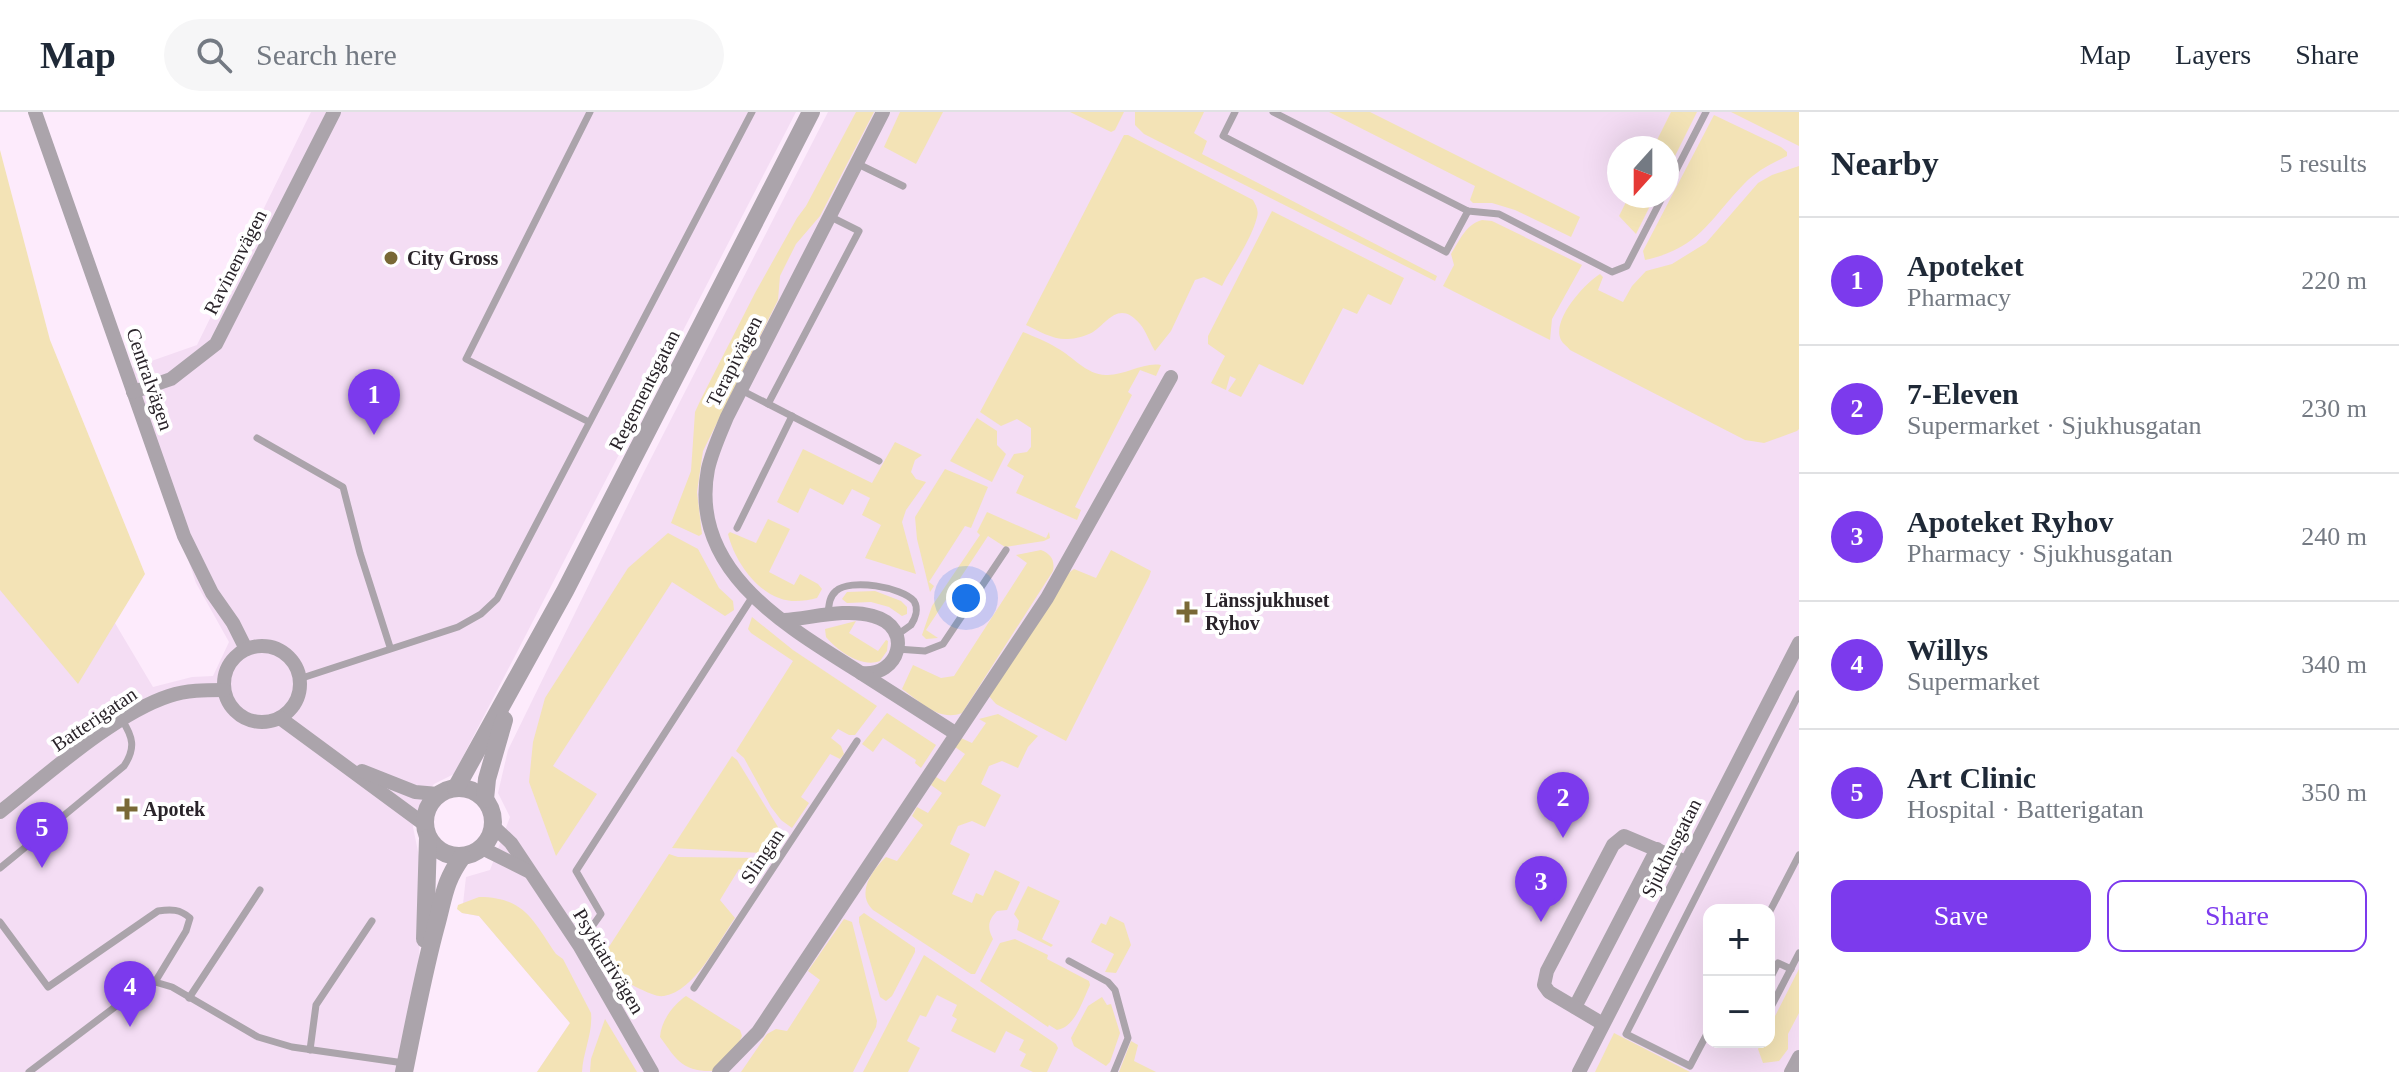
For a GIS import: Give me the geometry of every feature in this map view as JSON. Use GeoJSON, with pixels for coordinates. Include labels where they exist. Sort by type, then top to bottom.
{"type":"FeatureCollection","features":[{"type":"Feature","properties":{"kind":"street","name":"Centralvägen"},"geometry":{"type":"LineString","coordinates":[[35,112],[184,536],[212,593],[246,649]]}},
{"type":"Feature","properties":{"kind":"street","name":"Ravinenvägen"},"geometry":{"type":"LineString","coordinates":[[133,392],[171,379],[216,344],[334,112]]}},
{"type":"Feature","properties":{"kind":"street","name":"Regementsgatan"},"geometry":{"type":"LineString","coordinates":[[456,788],[514,686],[811,112]]}},
{"type":"Feature","properties":{"kind":"street","name":"Terapivägen"},"geometry":{"type":"LineString","coordinates":[[883,112],[713,451],[707,472],[708,513],[719,554],[727,567],[769,611],[819,647],[955,733]]}},
{"type":"Feature","properties":{"kind":"street"},"geometry":{"type":"LineString","coordinates":[[719,1072],[758,1032],[1047,598],[1171,377]]}},
{"type":"Feature","properties":{"kind":"street"},"geometry":{"type":"LineString","coordinates":[[784,620],[855,613],[876,616],[887,622],[897,642],[889,665],[877,673],[861,673]]}},
{"type":"Feature","properties":{"kind":"street","name":"Sjukhusgatan"},"geometry":{"type":"LineString","coordinates":[[1579,1072],[1799,643]]}},
{"type":"Feature","properties":{"kind":"street"},"geometry":{"type":"LineString","coordinates":[[269,647],[280,651],[296,668],[299,679],[296,701],[280,718],[256,722],[245,718],[228,701],[224,690],[228,666],[246,649],[269,647]]}},
{"type":"Feature","properties":{"kind":"street","name":"Regementsgatan"},"geometry":{"type":"LineString","coordinates":[[485,799],[487,779],[514,686]]}},
{"type":"Feature","properties":{"kind":"street","name":"Batterigatan"},"geometry":{"type":"LineString","coordinates":[[0,812],[134,711],[170,696],[200,690],[224,690]]}},
{"type":"Feature","properties":{"kind":"street"},"geometry":{"type":"LineString","coordinates":[[280,718],[426,831],[442,852],[462,857]]}},
{"type":"Feature","properties":{"kind":"street"},"geometry":{"type":"LineString","coordinates":[[339,761],[399,786],[438,794],[467,788],[485,799],[490,807],[493,826],[482,848],[462,857],[447,878],[405,1067]]}},
{"type":"Feature","properties":{"kind":"street"},"geometry":{"type":"LineString","coordinates":[[425,967],[425,813],[438,794]]}},
{"type":"Feature","properties":{"kind":"street","name":"Psykiatrivägen"},"geometry":{"type":"LineString","coordinates":[[493,826],[511,843],[579,945],[652,1072]]}},
{"type":"Feature","properties":{"kind":"street"},"geometry":{"type":"LineString","coordinates":[[1603,1024],[1549,992],[1544,985],[1547,971],[1613,845],[1624,836],[1686,862]]}},
{"type":"Feature","properties":{"kind":"street","name":"Psykiatrivägen"},"geometry":{"type":"LineString","coordinates":[[482,848],[530,872]]}},
{"type":"Feature","properties":{"kind":"street"},"geometry":{"type":"LineString","coordinates":[[1575,1007],[1657,849]]}},
{"type":"Feature","properties":{"kind":"street"},"geometry":{"type":"LineString","coordinates":[[1791,1072],[1799,1057]]}},
{"type":"Feature","properties":{"kind":"lane"},"geometry":{"type":"LineString","coordinates":[[589,422],[466,359],[590,112]]}},
{"type":"Feature","properties":{"kind":"lane"},"geometry":{"type":"LineString","coordinates":[[299,679],[458,627],[481,614],[497,599],[752,112]]}},
{"type":"Feature","properties":{"kind":"lane"},"geometry":{"type":"LineString","coordinates":[[1235,112],[1223,136],[1446,252],[1468,211]]}},
{"type":"Feature","properties":{"kind":"lane"},"geometry":{"type":"LineString","coordinates":[[1273,112],[1468,211],[1499,214],[1612,272],[1627,266],[1657,208]]}},
{"type":"Feature","properties":{"kind":"lane"},"geometry":{"type":"LineString","coordinates":[[1679,165],[1706,112]]}},
{"type":"Feature","properties":{"kind":"lane"},"geometry":{"type":"LineString","coordinates":[[856,163],[903,186]]}},
{"type":"Feature","properties":{"kind":"lane"},"geometry":{"type":"LineString","coordinates":[[768,404],[859,231],[829,216]]}},
{"type":"Feature","properties":{"kind":"lane"},"geometry":{"type":"LineString","coordinates":[[741,390],[879,461]]}},
{"type":"Feature","properties":{"kind":"lane"},"geometry":{"type":"LineString","coordinates":[[737,528],[792,416]]}},
{"type":"Feature","properties":{"kind":"lane"},"geometry":{"type":"LineString","coordinates":[[257,438],[343,487],[390,647]]}},
{"type":"Feature","properties":{"kind":"lane"},"geometry":{"type":"LineString","coordinates":[[827,616],[829,601],[839,588],[853,584],[882,587],[905,595],[914,601],[916,609],[911,625],[897,642],[925,651],[943,644],[1006,550]]}},
{"type":"Feature","properties":{"kind":"lane"},"geometry":{"type":"LineString","coordinates":[[579,945],[601,914],[576,871],[753,596]]}},
{"type":"Feature","properties":{"kind":"lane"},"geometry":{"type":"LineString","coordinates":[[1703,1041],[1690,1066],[1626,1034],[1799,694]]}},
{"type":"Feature","properties":{"kind":"lane"},"geometry":{"type":"LineString","coordinates":[[0,868],[124,766],[133,746],[132,736],[122,720]]}},
{"type":"Feature","properties":{"kind":"lane","name":"Slingan"},"geometry":{"type":"LineString","coordinates":[[694,988],[857,741]]}},
{"type":"Feature","properties":{"kind":"lane"},"geometry":{"type":"LineString","coordinates":[[1774,904],[1799,855]]}},
{"type":"Feature","properties":{"kind":"lane"},"geometry":{"type":"LineString","coordinates":[[189,998],[260,890]]}},
{"type":"Feature","properties":{"kind":"lane"},"geometry":{"type":"LineString","coordinates":[[0,922],[48,987],[158,911],[172,909],[185,914],[190,918],[186,931],[155,982]]}},
{"type":"Feature","properties":{"kind":"lane"},"geometry":{"type":"LineString","coordinates":[[310,1050],[316,1005],[372,921]]}},
{"type":"Feature","properties":{"kind":"lane"},"geometry":{"type":"LineString","coordinates":[[1775,999],[1799,953]]}},
{"type":"Feature","properties":{"kind":"lane"},"geometry":{"type":"LineString","coordinates":[[1069,961],[1108,982],[1115,990],[1128,1038],[1114,1072]]}},
{"type":"Feature","properties":{"kind":"lane"},"geometry":{"type":"LineString","coordinates":[[1772,976],[1778,963],[1791,969]]}},
{"type":"Feature","properties":{"kind":"lane"},"geometry":{"type":"LineString","coordinates":[[29,1072],[144,985],[155,982],[172,987],[258,1037],[405,1067]]}},
{"type":"Feature","properties":{"kind":"shaded area"},"geometry":{"type":"Polygon","coordinates":[[[311,112],[796,112],[454,774],[434,784],[421,802],[413,827],[421,866],[419,970],[403,1072],[0,1072],[0,529],[46,507],[153,687],[192,677],[213,676],[229,642],[196,583],[155,462],[120,372],[197,345],[311,112]]]}},
{"type":"Feature","properties":{"kind":"shaded area","name":"Länssjukhuset Ryhov"},"geometry":{"type":"Polygon","coordinates":[[[828,112],[1799,112],[1799,1072],[537,1072],[570,1023],[479,916],[462,913],[466,877],[490,870],[510,817],[498,793],[508,750],[643,474],[828,112]]]}},
{"type":"Feature","properties":{"kind":"shaded area"},"geometry":{"type":"Polygon","coordinates":[[[856,112],[874,112],[820,216],[796,244],[780,276],[778,300],[703,451],[697,492],[702,534],[699,536],[671,523],[691,471],[695,412],[755,293],[856,112]]]}},
{"type":"Feature","properties":{"kind":"shaded area"},"geometry":{"type":"Polygon","coordinates":[[[900,112],[943,112],[916,164],[884,147],[900,112]]]}},
{"type":"Feature","properties":{"kind":"shaded area"},"geometry":{"type":"Polygon","coordinates":[[[1070,112],[1124,112],[1111,132],[1070,112]]]}},
{"type":"Feature","properties":{"kind":"shaded area"},"geometry":{"type":"Polygon","coordinates":[[[1135,112],[1204,112],[1194,133],[1207,141],[1202,154],[1437,276],[1435,281],[1144,134],[1135,125],[1135,112]]]}},
{"type":"Feature","properties":{"kind":"shaded area"},"geometry":{"type":"Polygon","coordinates":[[[1329,112],[1370,112],[1580,217],[1571,237],[1515,210],[1492,203],[1473,203],[1470,200],[1475,186],[1329,112]]]}},
{"type":"Feature","properties":{"kind":"shaded area"},"geometry":{"type":"Polygon","coordinates":[[[1671,112],[1697,112],[1679,148],[1679,136],[1659,136],[1671,112]]]}},
{"type":"Feature","properties":{"kind":"shaded area"},"geometry":{"type":"Polygon","coordinates":[[[1731,112],[1799,112],[1799,146],[1731,112]]]}},
{"type":"Feature","properties":{"kind":"shaded area"},"geometry":{"type":"Polygon","coordinates":[[[1714,115],[1787,152],[1787,156],[1749,179],[1691,240],[1664,255],[1645,260],[1643,251],[1665,208],[1679,208],[1679,182],[1714,115]]]}},
{"type":"Feature","properties":{"kind":"shaded area"},"geometry":{"type":"Polygon","coordinates":[[[1124,135],[1253,200],[1257,210],[1251,235],[1222,286],[1204,277],[1195,280],[1171,331],[1155,351],[1140,324],[1126,313],[1114,315],[1093,332],[1071,339],[1052,337],[1026,325],[1124,135]]]}},
{"type":"Feature","properties":{"kind":"shaded area"},"geometry":{"type":"Polygon","coordinates":[[[0,150],[50,340],[145,574],[78,684],[0,590],[0,150]]]}},
{"type":"Feature","properties":{"kind":"shaded area"},"geometry":{"type":"Polygon","coordinates":[[[1799,166],[1797,431],[1764,443],[1745,440],[1570,350],[1562,341],[1559,332],[1565,313],[1578,294],[1600,274],[1603,277],[1598,290],[1623,302],[1646,271],[1672,264],[1706,243],[1758,183],[1799,166]]]}},
{"type":"Feature","properties":{"kind":"shaded area"},"geometry":{"type":"Polygon","coordinates":[[[1623,208],[1649,208],[1636,234],[1619,216],[1623,208]]]}},
{"type":"Feature","properties":{"kind":"shaded area"},"geometry":{"type":"Polygon","coordinates":[[[1272,211],[1404,278],[1391,305],[1368,294],[1357,314],[1343,308],[1303,385],[1259,364],[1241,397],[1228,391],[1236,379],[1230,376],[1226,390],[1211,383],[1225,356],[1208,344],[1208,336],[1272,211]]]}},
{"type":"Feature","properties":{"kind":"shaded area"},"geometry":{"type":"Polygon","coordinates":[[[1482,220],[1492,221],[1582,265],[1552,319],[1550,340],[1443,286],[1454,265],[1451,254],[1460,238],[1467,229],[1482,220]]]}},
{"type":"Feature","properties":{"kind":"shaded area"},"geometry":{"type":"Polygon","coordinates":[[[1023,332],[1099,374],[1113,375],[1147,365],[1161,365],[1156,376],[1140,370],[1128,392],[1132,395],[1075,507],[1081,510],[1077,520],[1016,493],[1024,476],[1007,466],[1014,454],[1027,452],[1031,447],[1031,428],[1017,419],[1001,426],[980,412],[1023,332]]]}},
{"type":"Feature","properties":{"kind":"shaded area"},"geometry":{"type":"Polygon","coordinates":[[[977,418],[997,431],[997,445],[1006,454],[992,482],[950,461],[977,418]]]}},
{"type":"Feature","properties":{"kind":"shaded area"},"geometry":{"type":"Polygon","coordinates":[[[895,442],[922,455],[915,460],[911,472],[916,479],[926,482],[906,510],[902,522],[916,574],[865,558],[881,525],[862,515],[870,498],[852,489],[843,505],[810,488],[798,513],[777,502],[803,449],[872,483],[895,442]]]}},
{"type":"Feature","properties":{"kind":"shaded area"},"geometry":{"type":"Polygon","coordinates":[[[945,469],[988,487],[971,528],[965,526],[929,582],[934,586],[930,592],[915,517],[945,469]]]}},
{"type":"Feature","properties":{"kind":"shaded area"},"geometry":{"type":"Polygon","coordinates":[[[987,512],[1046,538],[1049,532],[1050,538],[1005,547],[988,536],[926,630],[938,638],[926,639],[922,635],[932,606],[980,535],[977,532],[987,512]]]}},
{"type":"Feature","properties":{"kind":"shaded area"},"geometry":{"type":"Polygon","coordinates":[[[768,519],[790,529],[769,572],[794,585],[800,574],[822,589],[817,598],[788,601],[770,594],[753,580],[740,563],[728,534],[730,532],[756,543],[768,519]]]}},
{"type":"Feature","properties":{"kind":"shaded area"},"geometry":{"type":"Polygon","coordinates":[[[668,533],[698,549],[719,588],[733,601],[734,610],[725,616],[672,582],[553,766],[597,794],[556,856],[529,782],[533,742],[545,698],[628,568],[668,533]]]}},
{"type":"Feature","properties":{"kind":"shaded area"},"geometry":{"type":"Polygon","coordinates":[[[1041,550],[1052,558],[1053,571],[962,713],[938,713],[902,689],[913,665],[941,678],[954,676],[1027,563],[1016,555],[1041,550]]]}},
{"type":"Feature","properties":{"kind":"shaded area"},"geometry":{"type":"Polygon","coordinates":[[[1111,550],[1151,571],[1066,741],[996,704],[988,695],[1066,575],[1074,569],[1096,578],[1111,550]]]}},
{"type":"Feature","properties":{"kind":"shaded area"},"geometry":{"type":"Polygon","coordinates":[[[875,591],[901,601],[907,607],[907,614],[902,616],[889,607],[871,602],[847,603],[842,599],[847,592],[875,591]]]}},
{"type":"Feature","properties":{"kind":"shaded area"},"geometry":{"type":"Polygon","coordinates":[[[752,617],[793,650],[877,706],[855,735],[838,729],[831,738],[841,746],[844,754],[840,759],[830,754],[801,797],[809,803],[792,828],[771,807],[744,758],[736,751],[793,661],[751,633],[748,629],[752,617]]]}},
{"type":"Feature","properties":{"kind":"shaded area"},"geometry":{"type":"Polygon","coordinates":[[[856,621],[849,633],[878,651],[888,641],[887,651],[880,661],[858,660],[843,653],[826,637],[825,629],[856,621]]]}},
{"type":"Feature","properties":{"kind":"shaded area"},"geometry":{"type":"Polygon","coordinates":[[[887,713],[936,745],[921,768],[915,763],[916,760],[883,738],[873,752],[862,744],[887,713]]]}},
{"type":"Feature","properties":{"kind":"shaded area"},"geometry":{"type":"Polygon","coordinates":[[[998,714],[1038,736],[1028,747],[1018,768],[1002,761],[989,766],[981,784],[1001,795],[985,827],[972,821],[958,826],[950,844],[970,854],[952,894],[972,903],[976,893],[983,896],[995,870],[1020,882],[1007,910],[997,911],[990,921],[993,939],[975,974],[971,974],[873,910],[868,904],[866,890],[880,863],[886,857],[897,861],[923,825],[912,816],[917,807],[928,813],[942,793],[931,785],[936,777],[945,782],[965,754],[955,747],[961,738],[972,743],[986,723],[979,719],[998,714]]]}},
{"type":"Feature","properties":{"kind":"shaded area"},"geometry":{"type":"Polygon","coordinates":[[[732,756],[778,827],[761,853],[672,848],[732,756]]]}},
{"type":"Feature","properties":{"kind":"shaded area"},"geometry":{"type":"Polygon","coordinates":[[[669,854],[678,857],[758,858],[768,865],[759,878],[739,869],[720,900],[735,918],[696,975],[675,992],[661,996],[634,986],[603,956],[669,854]]]}},
{"type":"Feature","properties":{"kind":"shaded area"},"geometry":{"type":"Polygon","coordinates":[[[1028,886],[1060,901],[1042,939],[1053,945],[1051,947],[1017,930],[1019,921],[1014,914],[1028,886]]]}},
{"type":"Feature","properties":{"kind":"shaded area"},"geometry":{"type":"Polygon","coordinates":[[[479,897],[495,898],[518,906],[534,921],[556,954],[563,959],[591,1013],[582,1072],[537,1072],[570,1023],[479,916],[457,909],[458,905],[479,897]]]}},
{"type":"Feature","properties":{"kind":"shaded area"},"geometry":{"type":"Polygon","coordinates":[[[864,913],[915,948],[892,996],[886,1001],[880,997],[859,922],[859,917],[864,913]]]}},
{"type":"Feature","properties":{"kind":"shaded area"},"geometry":{"type":"Polygon","coordinates":[[[1110,916],[1124,923],[1131,945],[1116,973],[1105,972],[1114,954],[1091,942],[1101,923],[1106,925],[1110,916]]]}},
{"type":"Feature","properties":{"kind":"shaded area"},"geometry":{"type":"Polygon","coordinates":[[[844,919],[852,922],[877,1021],[853,1072],[741,1072],[767,1034],[776,1029],[787,1031],[820,980],[808,971],[844,919]]]}},
{"type":"Feature","properties":{"kind":"shaded area"},"geometry":{"type":"Polygon","coordinates":[[[1015,939],[1089,981],[1077,1013],[1063,1028],[1048,1027],[980,981],[1000,943],[1015,939]]]}},
{"type":"Feature","properties":{"kind":"shaded area"},"geometry":{"type":"Polygon","coordinates":[[[924,955],[1056,1044],[1058,1048],[1047,1072],[1033,1072],[1020,1066],[1026,1054],[1019,1050],[1024,1040],[1006,1031],[995,1053],[951,1031],[957,1019],[952,1016],[957,1005],[937,995],[926,1017],[920,1015],[907,1041],[920,1048],[908,1072],[863,1072],[924,955]]]}},
{"type":"Feature","properties":{"kind":"shaded area"},"geometry":{"type":"Polygon","coordinates":[[[1799,969],[1799,1013],[1788,1034],[1788,1049],[1779,1061],[1763,1063],[1758,1049],[1775,1048],[1775,1016],[1799,969]]]}},
{"type":"Feature","properties":{"kind":"shaded area"},"geometry":{"type":"Polygon","coordinates":[[[686,996],[740,1030],[742,1036],[739,1042],[714,1071],[687,1067],[660,1037],[668,1014],[686,996]]]}},
{"type":"Feature","properties":{"kind":"shaded area"},"geometry":{"type":"Polygon","coordinates":[[[1102,997],[1107,1005],[1111,1004],[1120,1033],[1106,1066],[1074,1046],[1071,1038],[1088,1006],[1102,997]]]}},
{"type":"Feature","properties":{"kind":"shaded area"},"geometry":{"type":"Polygon","coordinates":[[[605,1019],[637,1072],[590,1072],[591,1059],[605,1019]]]}},
{"type":"Feature","properties":{"kind":"shaded area"},"geometry":{"type":"Polygon","coordinates":[[[1614,1033],[1690,1072],[1595,1072],[1614,1033]]]}},
{"type":"Feature","properties":{"kind":"shaded area"},"geometry":{"type":"Polygon","coordinates":[[[1131,1041],[1138,1045],[1134,1061],[1156,1072],[1119,1072],[1131,1041]]]}},
{"type":"Feature","properties":{"kind":"place","name":"City Gross"},"geometry":{"type":"Point","coordinates":[391,258]}},
{"type":"Feature","properties":{"kind":"place","name":"Apoteket"},"geometry":{"type":"Point","coordinates":[374,435]}},
{"type":"Feature","properties":{"kind":"place","name":"Länssjukhuset Ryhov"},"geometry":{"type":"Point","coordinates":[1187,612]}},
{"type":"Feature","properties":{"kind":"place","name":"Apotek"},"geometry":{"type":"Point","coordinates":[127,809]}},
{"type":"Feature","properties":{"kind":"place","name":"7-Eleven"},"geometry":{"type":"Point","coordinates":[1563,838]}},
{"type":"Feature","properties":{"kind":"place","name":"Art Clinic"},"geometry":{"type":"Point","coordinates":[42,868]}},
{"type":"Feature","properties":{"kind":"place","name":"Apoteket Ryhov"},"geometry":{"type":"Point","coordinates":[1541,922]}},
{"type":"Feature","properties":{"kind":"place","name":"Willys"},"geometry":{"type":"Point","coordinates":[130,1027]}}]}
